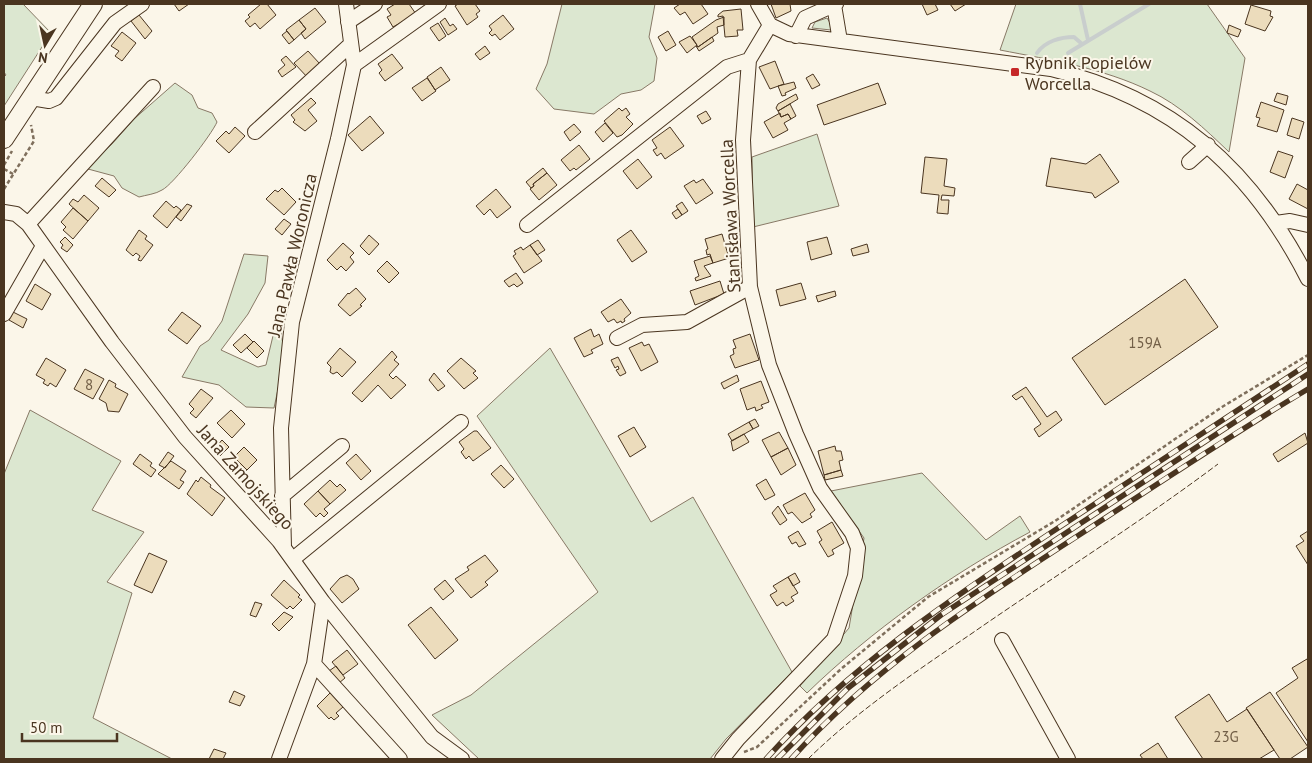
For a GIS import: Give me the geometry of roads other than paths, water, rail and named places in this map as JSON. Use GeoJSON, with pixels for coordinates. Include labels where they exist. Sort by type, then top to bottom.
{"type":"FeatureCollection","features":[{"type":"Feature","properties":{"kind":"main road"},"geometry":{"type":"LineString","coordinates":[[4,139],[93,4]]}},
{"type":"Feature","properties":{"kind":"street"},"geometry":{"type":"LineString","coordinates":[[31,98],[49,101],[56,98],[115,22],[142,4]]}},
{"type":"Feature","properties":{"kind":"street","name":"Jana Pawła Woronicza"},"geometry":{"type":"LineString","coordinates":[[284,547],[280,428],[292,322],[338,139],[354,65],[346,4]]}},
{"type":"Feature","properties":{"kind":"street"},"geometry":{"type":"LineString","coordinates":[[348,22],[375,4]]}},
{"type":"Feature","properties":{"kind":"street"},"geometry":{"type":"LineString","coordinates":[[354,65],[439,4]]}},
{"type":"Feature","properties":{"kind":"street"},"geometry":{"type":"LineString","coordinates":[[758,4],[770,25],[782,32],[796,36],[1020,64],[1072,74],[1110,87],[1148,105],[1174,119],[1208,145],[1257,196],[1276,223],[1308,279]]}},
{"type":"Feature","properties":{"kind":"street"},"geometry":{"type":"LineString","coordinates":[[796,36],[805,18],[835,4],[840,41]]}},
{"type":"Feature","properties":{"kind":"street","name":"Stanisława Worcella"},"geometry":{"type":"LineString","coordinates":[[722,758],[834,639],[855,576],[858,548],[852,533],[820,488],[796,434],[769,365],[750,287],[743,140],[749,60],[770,25]]}},
{"type":"Feature","properties":{"kind":"street"},"geometry":{"type":"LineString","coordinates":[[255,132],[351,44]]}},
{"type":"Feature","properties":{"kind":"street"},"geometry":{"type":"LineString","coordinates":[[527,225],[727,67],[749,60]]}},
{"type":"Feature","properties":{"kind":"street"},"geometry":{"type":"LineString","coordinates":[[28,224],[153,87]]}},
{"type":"Feature","properties":{"kind":"street"},"geometry":{"type":"LineString","coordinates":[[1189,162],[1208,145]]}},
{"type":"Feature","properties":{"kind":"street","name":"Jana Zamojskiego"},"geometry":{"type":"LineString","coordinates":[[4,212],[16,214],[28,224],[112,342],[185,437],[284,547],[323,602],[432,737],[462,759]]}},
{"type":"Feature","properties":{"kind":"street"},"geometry":{"type":"LineString","coordinates":[[1276,223],[1294,222],[1308,225]]}},
{"type":"Feature","properties":{"kind":"street"},"geometry":{"type":"LineString","coordinates":[[4,314],[43,246]]}},
{"type":"Feature","properties":{"kind":"street"},"geometry":{"type":"LineString","coordinates":[[617,338],[642,325],[687,322],[750,287]]}},
{"type":"Feature","properties":{"kind":"street"},"geometry":{"type":"LineString","coordinates":[[292,559],[461,422]]}},
{"type":"Feature","properties":{"kind":"street"},"geometry":{"type":"LineString","coordinates":[[282,496],[342,446]]}},
{"type":"Feature","properties":{"kind":"street"},"geometry":{"type":"LineString","coordinates":[[278,759],[314,664],[323,602]]}},
{"type":"Feature","properties":{"kind":"street"},"geometry":{"type":"LineString","coordinates":[[1002,640],[1068,759]]}},
{"type":"Feature","properties":{"kind":"street"},"geometry":{"type":"LineString","coordinates":[[314,664],[400,759]]}},
{"type":"Feature","properties":{"kind":"waterway"},"geometry":{"type":"LineString","coordinates":[[1080,4],[1088,40]]}},
{"type":"Feature","properties":{"kind":"waterway"},"geometry":{"type":"LineString","coordinates":[[1068,53],[1149,4]]}},
{"type":"Feature","properties":{"kind":"waterway"},"geometry":{"type":"LineString","coordinates":[[1037,53],[1044,45],[1054,40],[1074,37],[1082,44]]}},
{"type":"Feature","properties":{"kind":"railway"},"geometry":{"type":"LineString","coordinates":[[766,759],[831,694],[938,609],[1308,364]]}},
{"type":"Feature","properties":{"kind":"railway"},"geometry":{"type":"LineString","coordinates":[[777,759],[848,688],[941,615],[1308,374]]}},
{"type":"Feature","properties":{"kind":"railway"},"geometry":{"type":"LineString","coordinates":[[791,759],[856,695],[890,666],[963,612],[1191,462],[1308,389]]}},
{"type":"Feature","properties":{"kind":"place","name":"Rybnik Popielów Worcella"},"geometry":{"type":"Point","coordinates":[1015,72]}}]}
